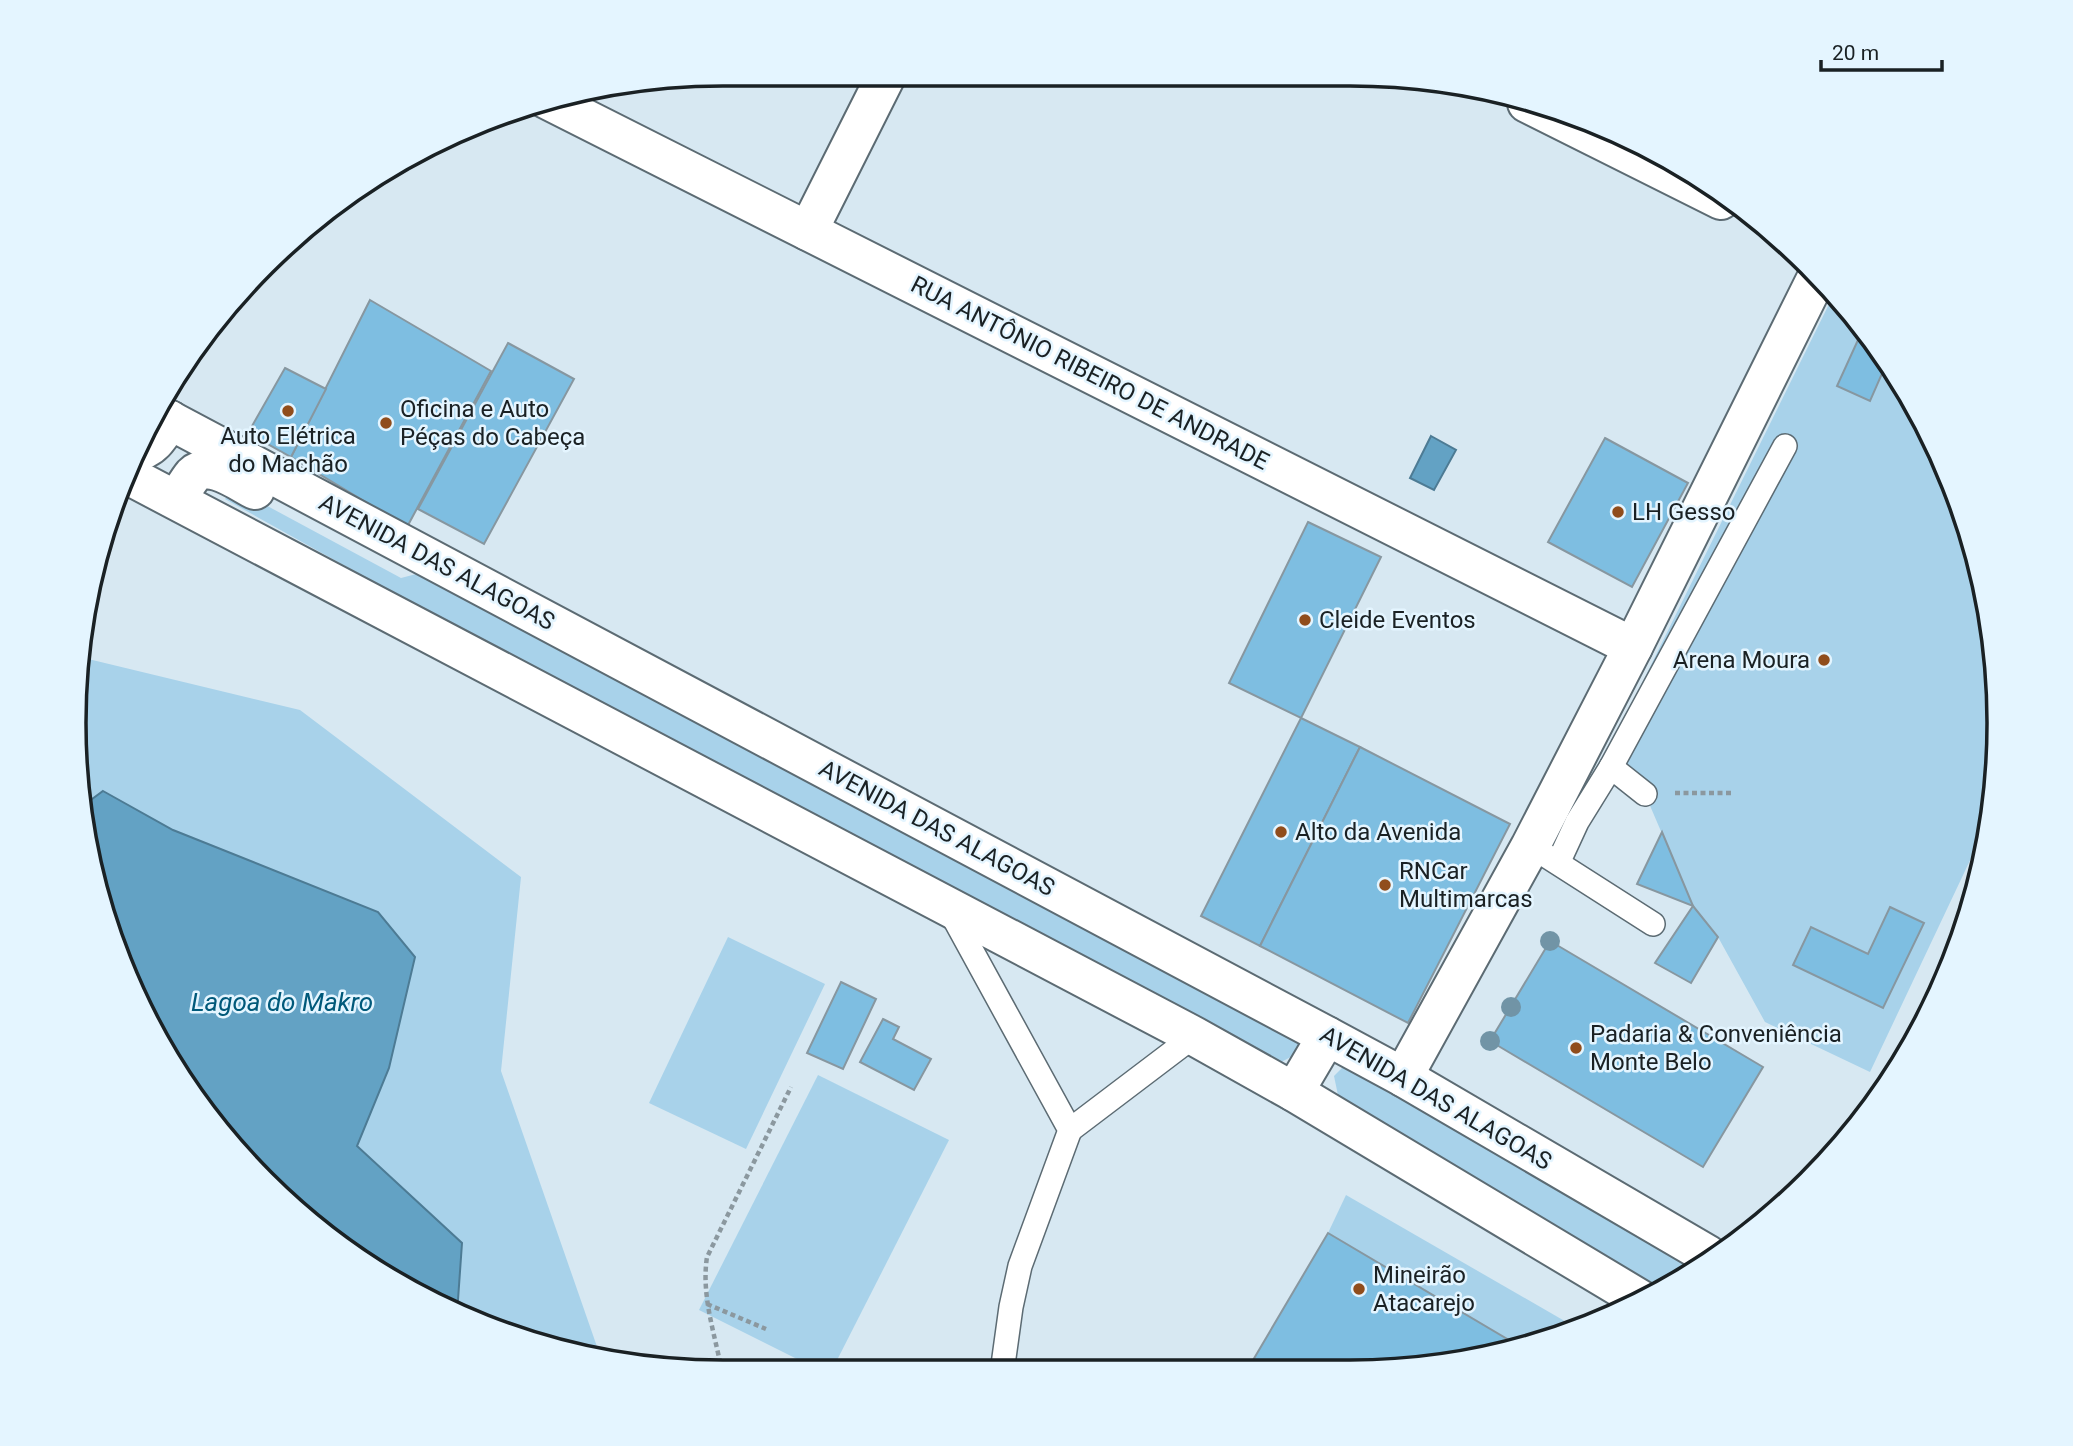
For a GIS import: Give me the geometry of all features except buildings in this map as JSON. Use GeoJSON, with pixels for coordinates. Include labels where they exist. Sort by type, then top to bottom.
{"type":"FeatureCollection","features":[{"type":"Feature","properties":{"kind":"main road"},"geometry":{"type":"LineString","coordinates":[[808,231],[881,86]]}},
{"type":"Feature","properties":{"kind":"main road","name":"RUA ANTÔNIO RIBEIRO DE ANDRADE"},"geometry":{"type":"LineString","coordinates":[[559,107],[1633,647]]}},
{"type":"Feature","properties":{"kind":"main road"},"geometry":{"type":"LineString","coordinates":[[1576,128],[1692,186]]}},
{"type":"Feature","properties":{"kind":"main road"},"geometry":{"type":"LineString","coordinates":[[1403,1077],[1544,854],[1633,647],[1813,285]]}},
{"type":"Feature","properties":{"kind":"main road"},"geometry":{"type":"LineString","coordinates":[[148,447],[165,418]]}},
{"type":"Feature","properties":{"kind":"main road","name":"AVENIDA DAS ALAGOAS"},"geometry":{"type":"LineString","coordinates":[[165,418],[1403,1077],[1704,1253]]}},
{"type":"Feature","properties":{"kind":"main road"},"geometry":{"type":"LineString","coordinates":[[177,499],[193,475],[200,470],[215,470],[360,542],[409,547]]}},
{"type":"Feature","properties":{"kind":"main road"},"geometry":{"type":"LineString","coordinates":[[135,477],[1194,1036],[1294,1091],[1633,1295]]}},
{"type":"Feature","properties":{"kind":"main road"},"geometry":{"type":"LineString","coordinates":[[1294,1091],[1327,1036]]}},
{"type":"Feature","properties":{"kind":"lane"},"geometry":{"type":"LineString","coordinates":[[1653,924],[1544,854],[1577,822],[1611,767],[1785,446]]}},
{"type":"Feature","properties":{"kind":"lane"},"geometry":{"type":"LineString","coordinates":[[1611,767],[1645,793]]}},
{"type":"Feature","properties":{"kind":"lane"},"geometry":{"type":"LineString","coordinates":[[946,906],[1070,1130]]}},
{"type":"Feature","properties":{"kind":"lane"},"geometry":{"type":"LineString","coordinates":[[1005,1360],[1011,1307],[1020,1266],[1070,1130],[1194,1036]]}},
{"type":"Feature","properties":{"kind":"path"},"geometry":{"type":"LineString","coordinates":[[1645,793],[1733,793]]}},
{"type":"Feature","properties":{"kind":"path"},"geometry":{"type":"LineString","coordinates":[[719,1360],[707,1304],[704,1273],[707,1257],[791,1087]]}},
{"type":"Feature","properties":{"kind":"path"},"geometry":{"type":"LineString","coordinates":[[707,1304],[766,1329]]}},
{"type":"Feature","properties":{"kind":"shaded area","name":"Arena Moura"},"geometry":{"type":"Polygon","coordinates":[[[1829,303],[1856,335],[1902,404],[1939,479],[1966,558],[1982,640],[1986,681],[1986,765],[1974,852],[1870,1072],[1765,1022],[1718,937],[1693,906],[1645,794],[1612,744],[1829,303]]]}},
{"type":"Feature","properties":{"kind":"shaded area"},"geometry":{"type":"Polygon","coordinates":[[[234,488],[401,578],[424,572],[1299,1036],[1298,1053],[1272,1067],[478,640],[225,499],[234,488]]]}},
{"type":"Feature","properties":{"kind":"shaded area"},"geometry":{"type":"Polygon","coordinates":[[[89,659],[300,710],[521,877],[501,1071],[597,1348],[558,1339],[479,1312],[404,1275],[335,1229],[303,1202],[272,1174],[217,1111],[171,1042],[151,1005],[134,967],[107,888],[91,806],[87,765],[89,659]]]}},
{"type":"Feature","properties":{"kind":"shaded area"},"geometry":{"type":"Polygon","coordinates":[[[728,937],[825,984],[746,1149],[649,1103],[728,937]]]}},
{"type":"Feature","properties":{"kind":"shaded area"},"geometry":{"type":"Polygon","coordinates":[[[1351,1059],[1685,1265],[1649,1286],[1339,1100],[1334,1076],[1351,1059]]]}},
{"type":"Feature","properties":{"kind":"shaded area"},"geometry":{"type":"Polygon","coordinates":[[[818,1075],[949,1140],[837,1360],[799,1360],[699,1310],[818,1075]]]}},
{"type":"Feature","properties":{"kind":"shaded area"},"geometry":{"type":"Polygon","coordinates":[[[1346,1195],[1566,1322],[1509,1340],[1328,1233],[1346,1195]]]}},
{"type":"Feature","properties":{"kind":"water"},"geometry":{"type":"Polygon","coordinates":[[[1431,436],[1456,450],[1434,490],[1410,478],[1431,436]]]}},
{"type":"Feature","properties":{"kind":"water","name":"Lagoa do Makro"},"geometry":{"type":"Polygon","coordinates":[[[103,791],[173,830],[378,912],[415,957],[389,1068],[357,1146],[462,1243],[458,1303],[404,1275],[335,1229],[272,1174],[217,1111],[171,1042],[134,967],[107,888],[90,800],[103,791]]]}},
{"type":"Feature","properties":{"kind":"place","name":"Auto Elétrica do Machão"},"geometry":{"type":"Point","coordinates":[288,411]}},
{"type":"Feature","properties":{"kind":"place","name":"Oficina e Auto Péças do Cabeça"},"geometry":{"type":"Point","coordinates":[386,423]}},
{"type":"Feature","properties":{"kind":"place","name":"LH Gesso"},"geometry":{"type":"Point","coordinates":[1618,512]}},
{"type":"Feature","properties":{"kind":"place","name":"Cleide Eventos"},"geometry":{"type":"Point","coordinates":[1305,620]}},
{"type":"Feature","properties":{"kind":"place","name":"Arena Moura"},"geometry":{"type":"Point","coordinates":[1824,660]}},
{"type":"Feature","properties":{"kind":"place","name":"Alto da Avenida"},"geometry":{"type":"Point","coordinates":[1281,832]}},
{"type":"Feature","properties":{"kind":"place","name":"RNCar Multimarcas"},"geometry":{"type":"Point","coordinates":[1385,885]}},
{"type":"Feature","properties":{"kind":"place","name":"Padaria & Conveniência Monte Belo"},"geometry":{"type":"Point","coordinates":[1576,1048]}},
{"type":"Feature","properties":{"kind":"place","name":"Mineirão Atacarejo"},"geometry":{"type":"Point","coordinates":[1359,1289]}}]}
